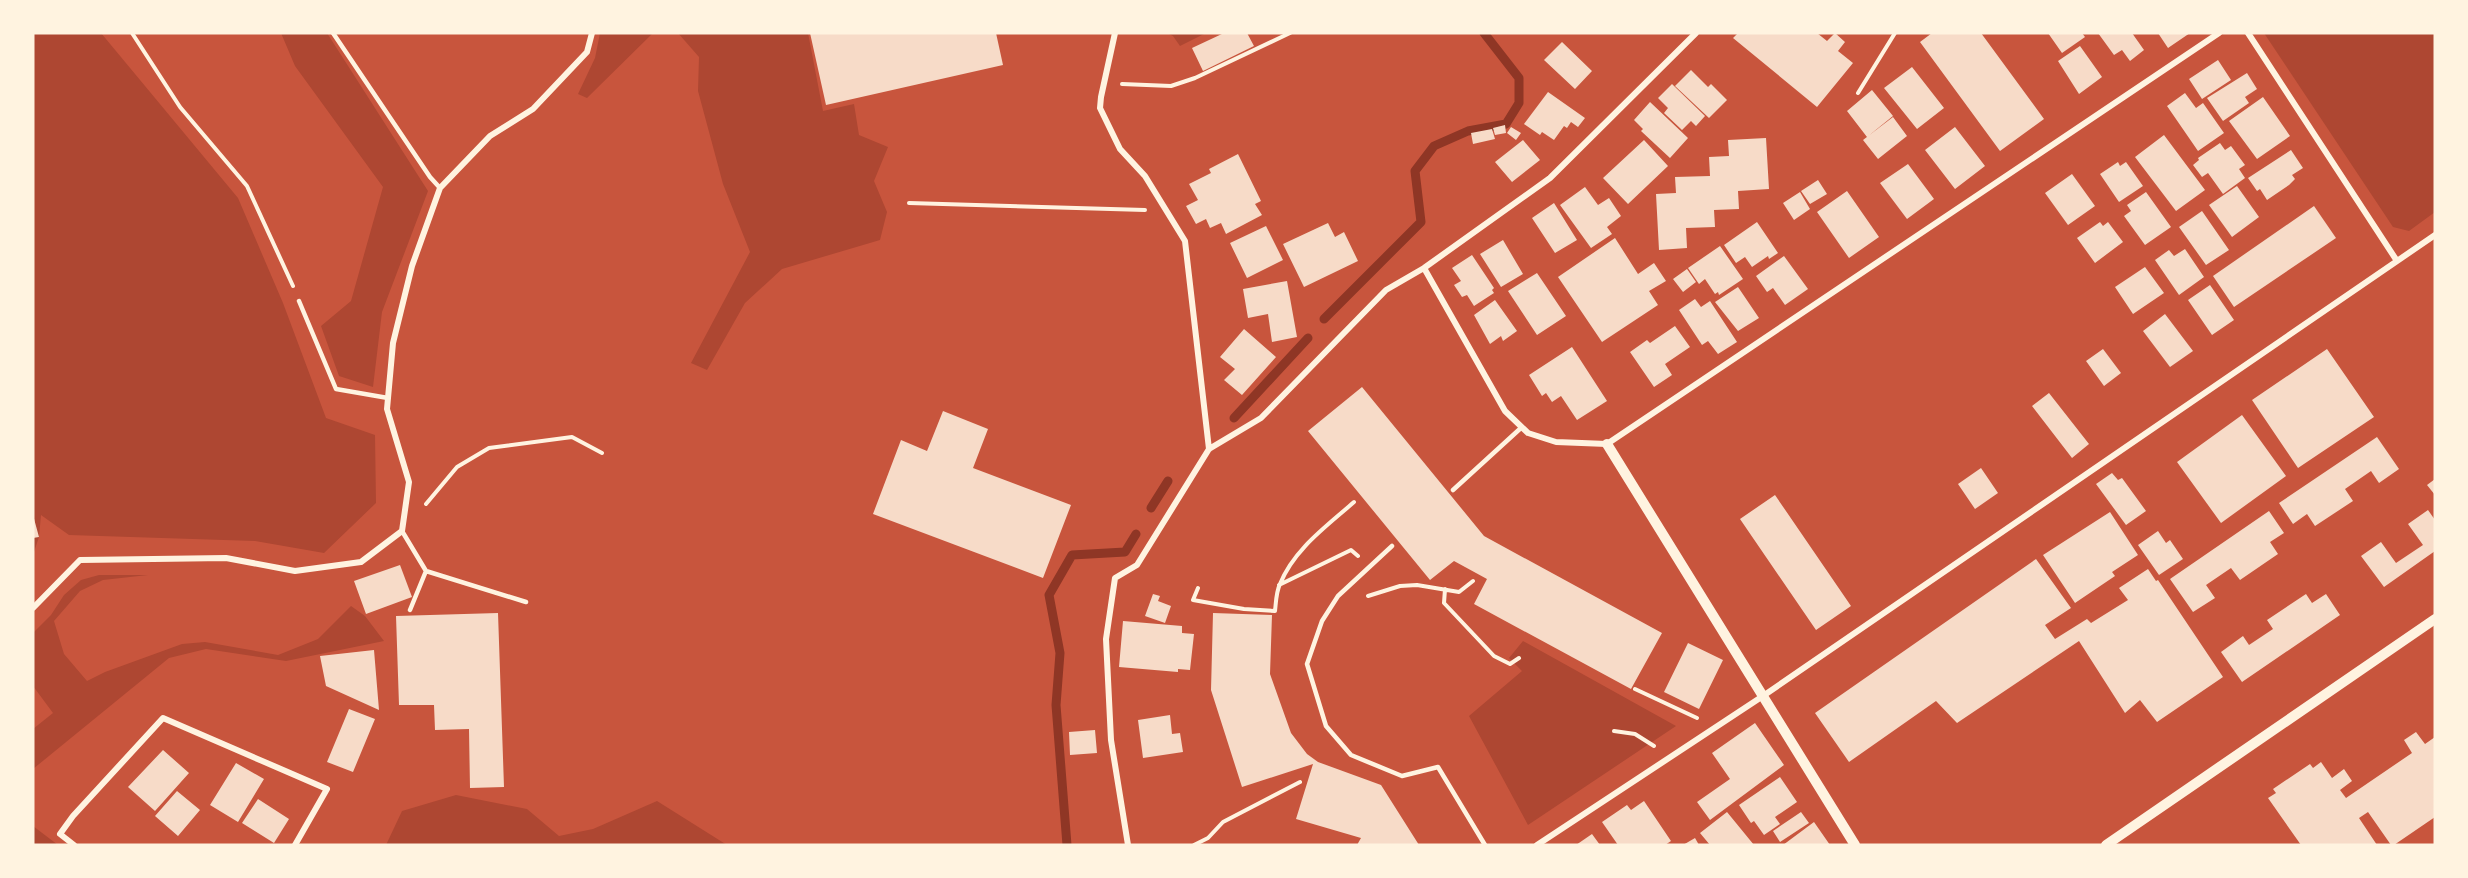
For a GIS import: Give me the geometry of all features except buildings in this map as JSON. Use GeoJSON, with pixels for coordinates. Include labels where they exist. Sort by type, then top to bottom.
{"type":"FeatureCollection","features":[{"type":"Feature","properties":{"kind":"street"},"geometry":{"type":"LineString","coordinates":[[33,608],[80,560],[226,558],[295,571],[361,562],[402,531],[409,482],[387,409],[388,398],[396,332],[412,266],[440,188],[490,136],[533,109],[587,52],[592,33]]}},
{"type":"Feature","properties":{"kind":"street"},"geometry":{"type":"LineString","coordinates":[[1115,33],[1100,108],[1120,149],[1145,176],[1185,241],[1209,449]]}},
{"type":"Feature","properties":{"kind":"street"},"geometry":{"type":"LineString","coordinates":[[1128,845],[1111,740],[1106,639],[1115,578],[1137,565],[1209,449],[1261,418],[1386,290],[1424,268],[1550,178],[1696,33]]}},
{"type":"Feature","properties":{"kind":"street"},"geometry":{"type":"LineString","coordinates":[[1424,268],[1505,411],[1528,433],[1556,442],[1607,444],[2219,33]]}},
{"type":"Feature","properties":{"kind":"street"},"geometry":{"type":"LineString","coordinates":[[2248,33],[2397,261]]}},
{"type":"Feature","properties":{"kind":"street"},"geometry":{"type":"LineString","coordinates":[[1537,845],[1715,728],[2435,236]]}},
{"type":"Feature","properties":{"kind":"street"},"geometry":{"type":"LineString","coordinates":[[1607,444],[1855,845]]}},
{"type":"Feature","properties":{"kind":"street"},"geometry":{"type":"LineString","coordinates":[[2106,845],[2435,619]]}},
{"type":"Feature","properties":{"kind":"street"},"geometry":{"type":"LineString","coordinates":[[74,845],[60,834],[73,816],[163,718],[327,789],[295,845]]}},
{"type":"Feature","properties":{"kind":"lane"},"geometry":{"type":"LineString","coordinates":[[333,33],[430,177],[440,188]]}},
{"type":"Feature","properties":{"kind":"lane"},"geometry":{"type":"LineString","coordinates":[[299,301],[336,389],[388,398]]}},
{"type":"Feature","properties":{"kind":"lane"},"geometry":{"type":"LineString","coordinates":[[1453,490],[1522,427]]}},
{"type":"Feature","properties":{"kind":"lane"},"geometry":{"type":"LineString","coordinates":[[402,531],[426,571],[526,602]]}},
{"type":"Feature","properties":{"kind":"lane"},"geometry":{"type":"LineString","coordinates":[[1392,546],[1338,596],[1322,621],[1307,664],[1326,726],[1351,755],[1402,776],[1438,767],[1485,845]]}},
{"type":"Feature","properties":{"kind":"lane"},"geometry":{"type":"LineString","coordinates":[[410,610],[426,571]]}},
{"type":"Feature","properties":{"kind":"path"},"geometry":{"type":"LineString","coordinates":[[132,33],[180,107],[247,186],[299,301]]}},
{"type":"Feature","properties":{"kind":"path"},"geometry":{"type":"LineString","coordinates":[[1104,82],[1171,86],[1195,78],[1290,33]]}},
{"type":"Feature","properties":{"kind":"path"},"geometry":{"type":"LineString","coordinates":[[1858,93],[1894,33]]}},
{"type":"Feature","properties":{"kind":"path"},"geometry":{"type":"LineString","coordinates":[[909,203],[1167,211]]}},
{"type":"Feature","properties":{"kind":"path"},"geometry":{"type":"LineString","coordinates":[[402,531],[457,467],[489,448],[572,437],[602,453]]}},
{"type":"Feature","properties":{"kind":"path"},"geometry":{"type":"LineString","coordinates":[[1198,588],[1193,600],[1244,609],[1275,611],[1279,585],[1293,560],[1313,538],[1354,502]]}},
{"type":"Feature","properties":{"kind":"path"},"geometry":{"type":"LineString","coordinates":[[1279,585],[1351,550]]}},
{"type":"Feature","properties":{"kind":"path"},"geometry":{"type":"LineString","coordinates":[[1400,586],[1417,585],[1459,592],[1473,581]]}},
{"type":"Feature","properties":{"kind":"path"},"geometry":{"type":"LineString","coordinates":[[1445,590],[1444,603],[1494,656],[1509,664],[1519,658]]}},
{"type":"Feature","properties":{"kind":"path"},"geometry":{"type":"LineString","coordinates":[[1635,689],[1715,728]]}},
{"type":"Feature","properties":{"kind":"path"},"geometry":{"type":"LineString","coordinates":[[1614,731],[1643,737],[1667,759]]}},
{"type":"Feature","properties":{"kind":"path"},"geometry":{"type":"LineString","coordinates":[[1194,845],[1208,838],[1223,822],[1300,782]]}},
{"type":"Feature","properties":{"kind":"shaded area"},"geometry":{"type":"Polygon","coordinates":[[[33,33],[101,33],[238,198],[283,303],[326,418],[375,435],[376,503],[324,553],[255,541],[69,535],[41,515],[39,537],[33,555],[33,33]]]}},
{"type":"Feature","properties":{"kind":"shaded area"},"geometry":{"type":"Polygon","coordinates":[[[281,33],[327,33],[428,191],[382,312],[373,387],[339,376],[321,326],[351,301],[383,187],[295,66],[281,33]]]}},
{"type":"Feature","properties":{"kind":"shaded area"},"geometry":{"type":"Polygon","coordinates":[[[600,33],[653,33],[587,98],[578,94],[595,58],[600,33]]]}},
{"type":"Feature","properties":{"kind":"shaded area"},"geometry":{"type":"Polygon","coordinates":[[[678,33],[808,33],[823,111],[854,104],[859,135],[888,147],[874,181],[887,212],[880,240],[782,269],[745,303],[707,370],[691,363],[750,252],[723,184],[698,91],[699,57],[678,33]]]}},
{"type":"Feature","properties":{"kind":"shaded area"},"geometry":{"type":"Polygon","coordinates":[[[1167,33],[1206,33],[1180,46],[1173,36],[1167,33]]]}},
{"type":"Feature","properties":{"kind":"shaded area"},"geometry":{"type":"Polygon","coordinates":[[[2264,33],[2435,33],[2435,212],[2409,231],[2393,227],[2264,33]]]}},
{"type":"Feature","properties":{"kind":"shaded area"},"geometry":{"type":"Polygon","coordinates":[[[99,575],[148,575],[103,580],[80,591],[54,621],[64,654],[87,681],[105,672],[182,644],[205,642],[278,655],[318,639],[351,606],[365,616],[384,641],[286,661],[206,649],[169,658],[33,769],[33,729],[53,713],[33,686],[33,633],[51,615],[64,595],[81,580],[99,575]]]}},
{"type":"Feature","properties":{"kind":"shaded area"},"geometry":{"type":"Polygon","coordinates":[[[1523,641],[1676,726],[1528,825],[1469,716],[1522,671],[1509,658],[1523,641]]]}},
{"type":"Feature","properties":{"kind":"shaded area"},"geometry":{"type":"Polygon","coordinates":[[[456,795],[527,809],[559,836],[593,829],[657,801],[727,845],[386,845],[402,811],[456,795]]]}},
{"type":"Feature","properties":{"kind":"shaded area"},"geometry":{"type":"Polygon","coordinates":[[[33,826],[58,845],[33,845],[33,826]]]}},
{"type":"Feature","properties":{"kind":"waterway"},"geometry":{"type":"LineString","coordinates":[[1324,319],[1421,222],[1415,171],[1434,146],[1468,131],[1506,124],[1519,103],[1519,78],[1484,33]]}},
{"type":"Feature","properties":{"kind":"waterway"},"geometry":{"type":"LineString","coordinates":[[1234,418],[1308,338]]}},
{"type":"Feature","properties":{"kind":"waterway"},"geometry":{"type":"LineString","coordinates":[[1151,508],[1168,481]]}},
{"type":"Feature","properties":{"kind":"waterway"},"geometry":{"type":"LineString","coordinates":[[1067,845],[1056,705],[1060,653],[1049,595],[1072,555],[1125,552],[1136,534]]}}]}
